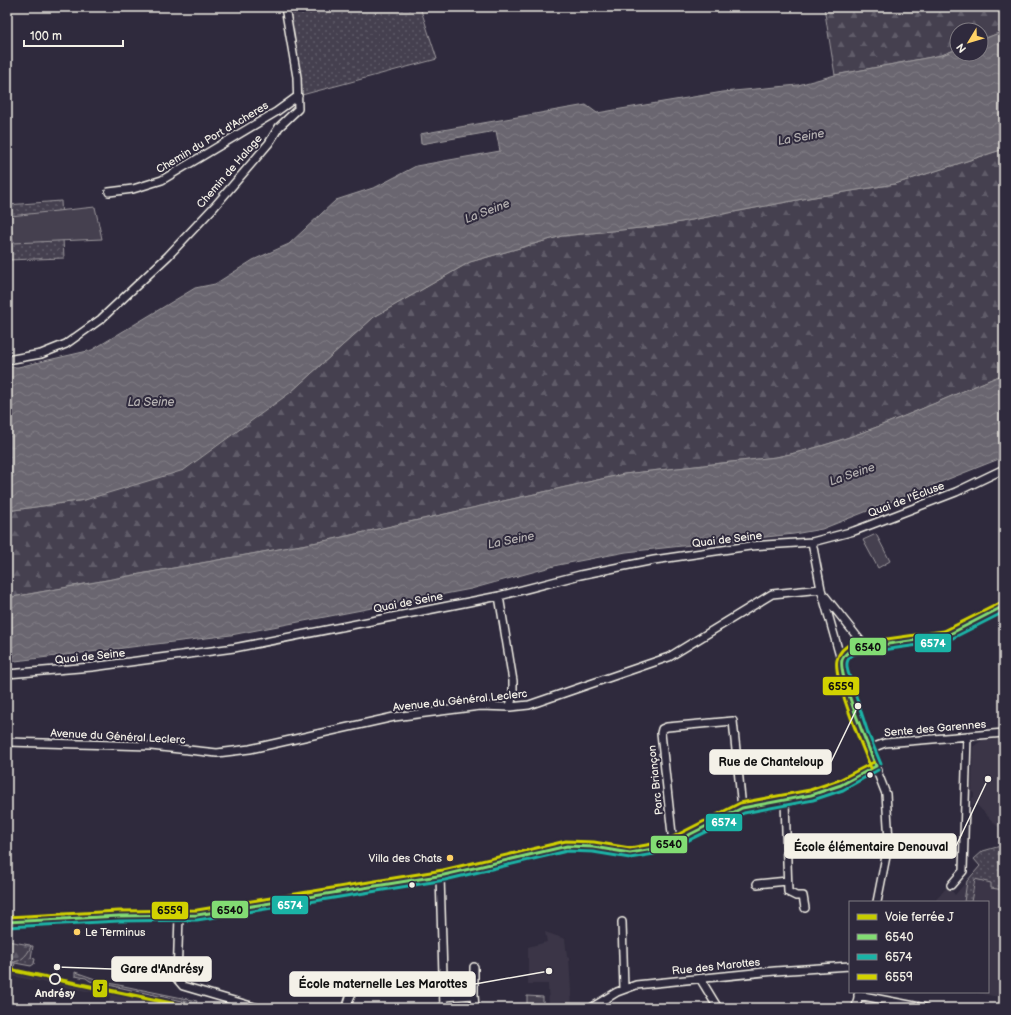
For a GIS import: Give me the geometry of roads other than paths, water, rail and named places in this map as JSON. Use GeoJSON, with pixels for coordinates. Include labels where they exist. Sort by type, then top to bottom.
{"type":"FeatureCollection","features":[{"type":"Feature","properties":{"kind":"street"},"geometry":{"type":"LineString","coordinates":[[285,7],[298,96]]}},
{"type":"Feature","properties":{"kind":"street","name":"Chemin du Port d'Acheres"},"geometry":{"type":"LineString","coordinates":[[109,192],[133,189],[162,180],[276,112],[298,96]]}},
{"type":"Feature","properties":{"kind":"street","name":"Chemin de Halage"},"geometry":{"type":"LineString","coordinates":[[7,360],[41,354],[66,344],[101,320],[168,256],[264,148],[279,127],[298,109],[298,96]]}},
{"type":"Feature","properties":{"kind":"street","name":"Quai de l'Écluse"},"geometry":{"type":"LineString","coordinates":[[812,542],[854,531],[891,517],[956,492],[1004,469]]}},
{"type":"Feature","properties":{"kind":"street"},"geometry":{"type":"LineString","coordinates":[[812,542],[822,591],[845,680],[886,794],[889,824],[886,861],[877,901]]}},
{"type":"Feature","properties":{"kind":"street","name":"Quai de Seine"},"geometry":{"type":"LineString","coordinates":[[7,674],[99,666],[234,648],[499,596],[580,575],[654,560],[750,546],[812,542]]}},
{"type":"Feature","properties":{"kind":"street"},"geometry":{"type":"LineString","coordinates":[[822,591],[864,647]]}},
{"type":"Feature","properties":{"kind":"street","name":"Avenue du Général Leclerc"},"geometry":{"type":"LineString","coordinates":[[7,742],[151,746],[217,753],[250,748],[394,717],[480,706],[510,707],[529,705],[669,656],[772,594],[822,591]]}},
{"type":"Feature","properties":{"kind":"street"},"geometry":{"type":"LineString","coordinates":[[499,596],[513,681],[513,693],[510,707]]}},
{"type":"Feature","properties":{"kind":"street"},"geometry":{"type":"LineString","coordinates":[[841,660],[846,653],[852,649],[946,636],[1004,606]]}},
{"type":"Feature","properties":{"kind":"street"},"geometry":{"type":"LineString","coordinates":[[837,647],[841,652],[846,653]]}},
{"type":"Feature","properties":{"kind":"street","name":"Parc Briançon"},"geometry":{"type":"LineString","coordinates":[[673,844],[661,734],[662,730],[667,727],[733,721],[742,808]]}},
{"type":"Feature","properties":{"kind":"street","name":"Sente des Garennes"},"geometry":{"type":"LineString","coordinates":[[869,749],[885,743],[1004,733]]}},
{"type":"Feature","properties":{"kind":"street"},"geometry":{"type":"LineString","coordinates":[[951,885],[963,871],[967,736]]}},
{"type":"Feature","properties":{"kind":"street"},"geometry":{"type":"LineString","coordinates":[[7,922],[119,916],[179,916],[212,913],[440,876],[567,846],[593,847],[630,853],[653,849],[673,844],[742,808],[810,795],[841,785],[876,766]]}},
{"type":"Feature","properties":{"kind":"street"},"geometry":{"type":"LineString","coordinates":[[785,801],[788,892],[796,896],[803,896],[805,908]]}},
{"type":"Feature","properties":{"kind":"street"},"geometry":{"type":"LineString","coordinates":[[440,876],[444,1008]]}},
{"type":"Feature","properties":{"kind":"street"},"geometry":{"type":"LineString","coordinates":[[757,884],[787,882]]}},
{"type":"Feature","properties":{"kind":"street"},"geometry":{"type":"LineString","coordinates":[[179,916],[177,979],[179,983],[183,986],[258,1008]]}},
{"type":"Feature","properties":{"kind":"street"},"geometry":{"type":"LineString","coordinates":[[622,922],[624,989]]}},
{"type":"Feature","properties":{"kind":"street","name":"Rue des Marottes"},"geometry":{"type":"LineString","coordinates":[[591,1008],[624,989],[636,985],[701,980],[775,971],[849,966]]}},
{"type":"Feature","properties":{"kind":"street"},"geometry":{"type":"LineString","coordinates":[[474,967],[475,1008]]}},
{"type":"Feature","properties":{"kind":"street"},"geometry":{"type":"LineString","coordinates":[[347,1008],[352,993],[362,982],[368,978],[385,978]]}},
{"type":"Feature","properties":{"kind":"street"},"geometry":{"type":"LineString","coordinates":[[701,980],[718,1008]]}},
{"type":"Feature","properties":{"kind":"street"},"geometry":{"type":"LineString","coordinates":[[856,1008],[859,994],[921,1008]]}},
{"type":"Feature","properties":{"kind":"street"},"geometry":{"type":"LineString","coordinates":[[444,997],[474,995]]}},
{"type":"Feature","properties":{"kind":"water","name":"La Seine"},"geometry":{"type":"Polygon","coordinates":[[[1004,31],[1004,149],[895,184],[808,198],[660,226],[562,236],[470,262],[374,317],[291,392],[184,470],[85,500],[7,511],[7,367],[18,367],[92,350],[195,288],[215,284],[253,260],[289,244],[336,200],[376,187],[416,166],[500,151],[496,131],[421,144],[420,134],[586,105],[597,113],[723,92],[798,85],[835,75],[942,55],[949,52],[949,62],[989,62],[989,37],[1004,31]]]}},
{"type":"Feature","properties":{"kind":"water","name":"La Seine"},"geometry":{"type":"Polygon","coordinates":[[[1004,374],[1004,457],[822,529],[794,534],[626,552],[558,565],[471,589],[231,635],[7,662],[7,598],[329,540],[624,474],[776,457],[835,442],[863,432],[1004,374]]]}},
{"type":"Feature","properties":{"kind":"rail line","name":"J"},"geometry":{"type":"LineString","coordinates":[[7,969],[193,1008]]}},
{"type":"Feature","properties":{"kind":"place","name":"Rue de Chanteloup"},"geometry":{"type":"Point","coordinates":[858,706]}},
{"type":"Feature","properties":{"kind":"place","name":"École élémentaire Denouval"},"geometry":{"type":"Point","coordinates":[988,779]}},
{"type":"Feature","properties":{"kind":"place","name":"Villa des Chats"},"geometry":{"type":"Point","coordinates":[450,858]}},
{"type":"Feature","properties":{"kind":"place","name":"Le Terminus"},"geometry":{"type":"Point","coordinates":[77,932]}},
{"type":"Feature","properties":{"kind":"place","name":"Gare d'Andrésy"},"geometry":{"type":"Point","coordinates":[57,967]}},
{"type":"Feature","properties":{"kind":"place","name":"École maternelle Les Marottes"},"geometry":{"type":"Point","coordinates":[549,971]}},
{"type":"Feature","properties":{"kind":"place","name":"Andrésy"},"geometry":{"type":"Point","coordinates":[55,979]}}]}
